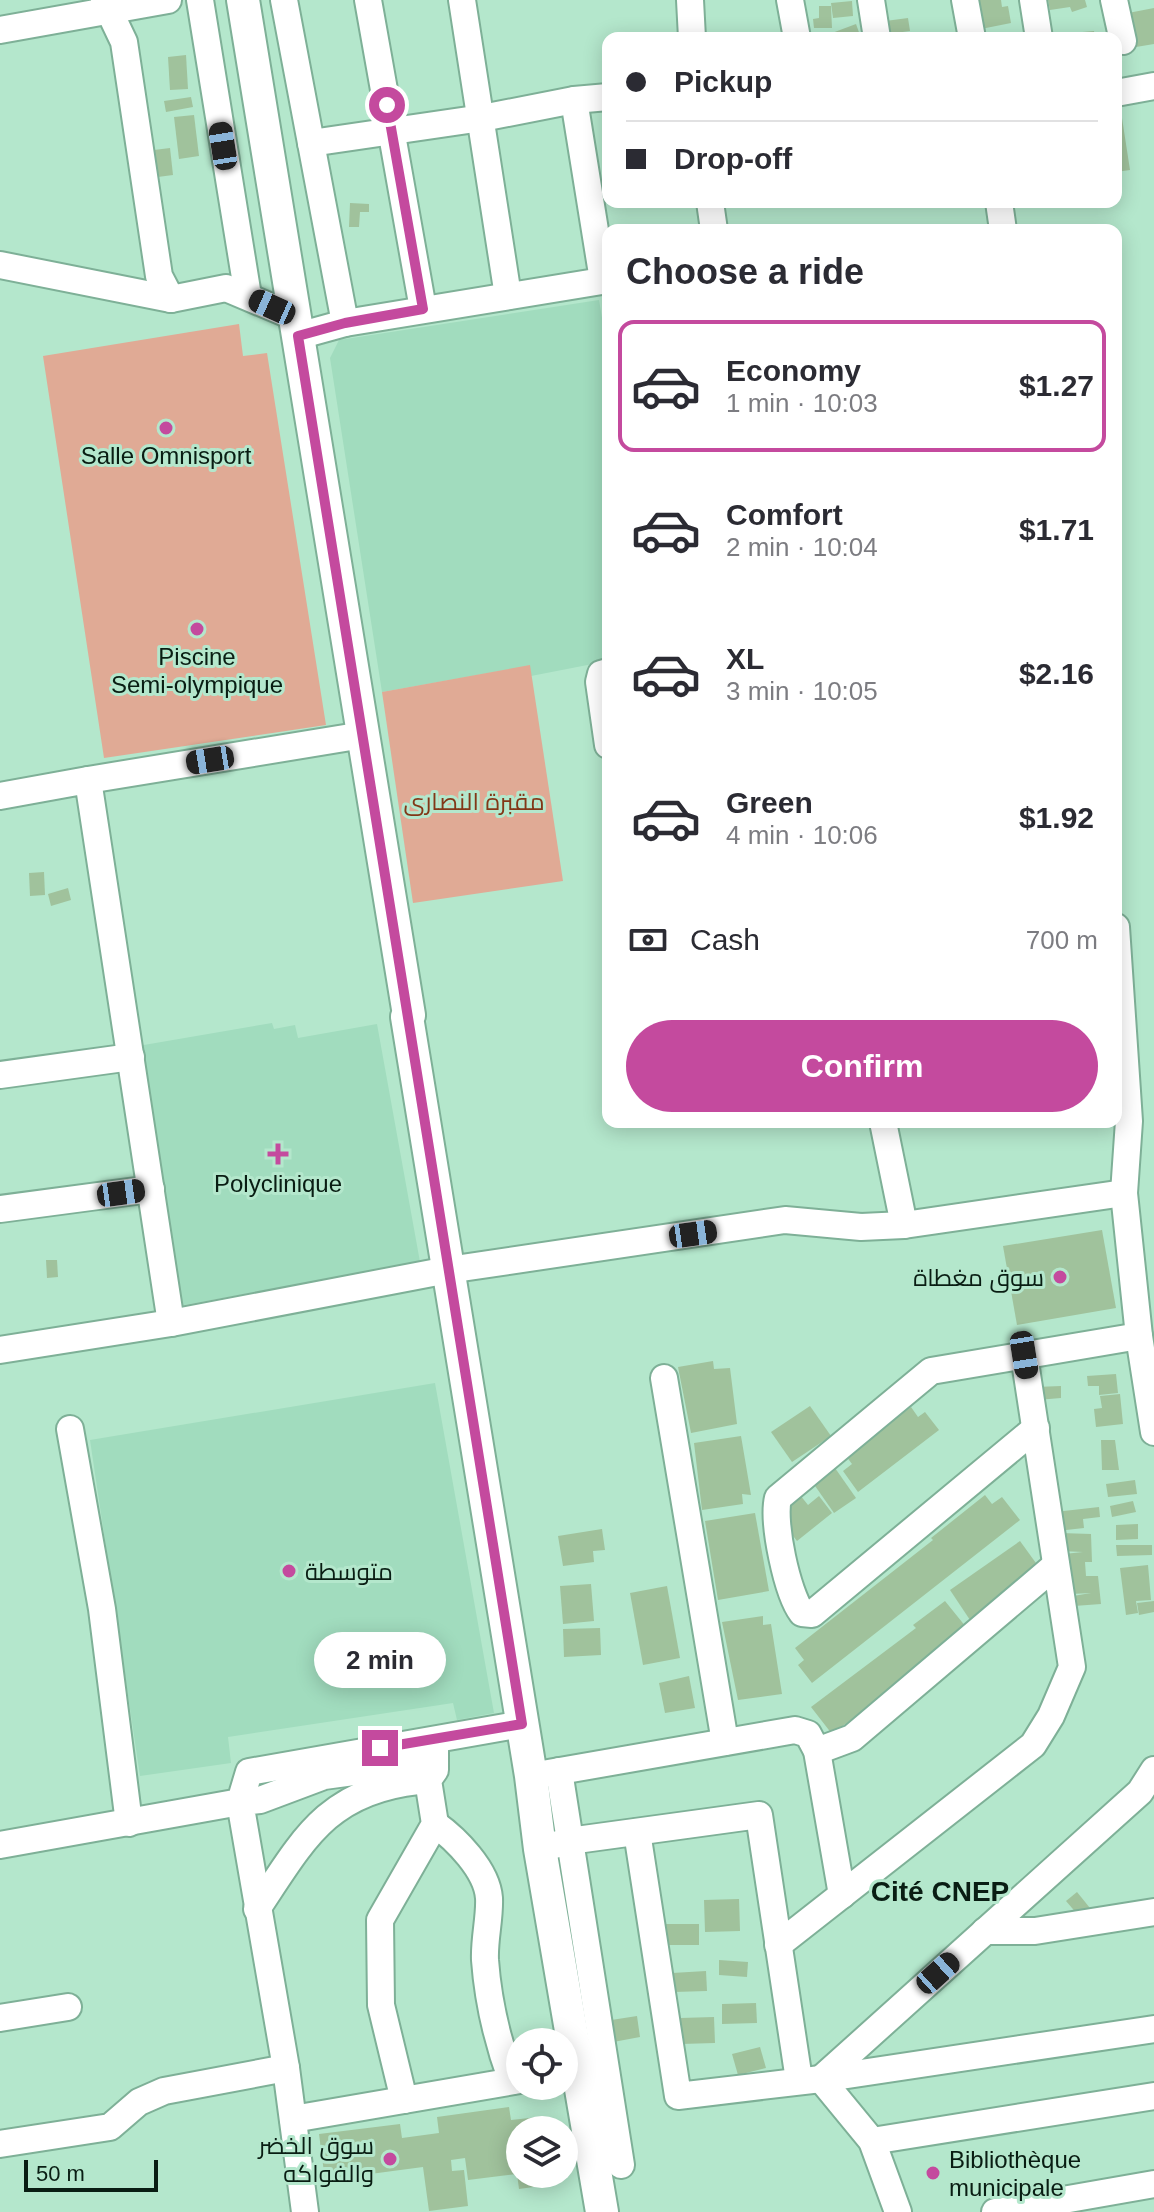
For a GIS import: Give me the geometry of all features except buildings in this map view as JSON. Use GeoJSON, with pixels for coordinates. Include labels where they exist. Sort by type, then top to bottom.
{"type":"FeatureCollection","features":[{"type":"Feature","properties":{"kind":"main road"},"geometry":{"type":"LineString","coordinates":[[243,0],[522,1724],[545,1773],[555,1845],[568,2028]]}},
{"type":"Feature","properties":{"kind":"main road"},"geometry":{"type":"LineString","coordinates":[[577,2100],[602,2212]]}},
{"type":"Feature","properties":{"kind":"street"},"geometry":{"type":"LineString","coordinates":[[0,30],[106,5],[168,0]]}},
{"type":"Feature","properties":{"kind":"street"},"geometry":{"type":"LineString","coordinates":[[200,0],[248,296]]}},
{"type":"Feature","properties":{"kind":"street"},"geometry":{"type":"LineString","coordinates":[[284,0],[345,323]]}},
{"type":"Feature","properties":{"kind":"street"},"geometry":{"type":"LineString","coordinates":[[368,0],[423,309]]}},
{"type":"Feature","properties":{"kind":"street"},"geometry":{"type":"LineString","coordinates":[[462,0],[508,296]]}},
{"type":"Feature","properties":{"kind":"street"},"geometry":{"type":"LineString","coordinates":[[690,0],[692,32]]}},
{"type":"Feature","properties":{"kind":"street"},"geometry":{"type":"LineString","coordinates":[[790,0],[796,32]]}},
{"type":"Feature","properties":{"kind":"street"},"geometry":{"type":"LineString","coordinates":[[871,0],[876,32]]}},
{"type":"Feature","properties":{"kind":"street"},"geometry":{"type":"LineString","coordinates":[[965,0],[971,32]]}},
{"type":"Feature","properties":{"kind":"street"},"geometry":{"type":"LineString","coordinates":[[1033,0],[1038,32]]}},
{"type":"Feature","properties":{"kind":"street"},"geometry":{"type":"LineString","coordinates":[[1114,0],[1121,32]]}},
{"type":"Feature","properties":{"kind":"street"},"geometry":{"type":"LineString","coordinates":[[106,5],[124,42],[159,276],[171,299]]}},
{"type":"Feature","properties":{"kind":"street"},"geometry":{"type":"LineString","coordinates":[[1122,36],[1123,41]]}},
{"type":"Feature","properties":{"kind":"street"},"geometry":{"type":"LineString","coordinates":[[1122,92],[1154,86]]}},
{"type":"Feature","properties":{"kind":"street"},"geometry":{"type":"LineString","coordinates":[[311,143],[602,98]]}},
{"type":"Feature","properties":{"kind":"street"},"geometry":{"type":"LineString","coordinates":[[574,100],[602,263]]}},
{"type":"Feature","properties":{"kind":"street"},"geometry":{"type":"LineString","coordinates":[[0,265],[171,299],[226,288],[248,296],[296,327],[345,323],[602,280]]}},
{"type":"Feature","properties":{"kind":"street"},"geometry":{"type":"LineString","coordinates":[[602,674],[599,682],[602,703]]}},
{"type":"Feature","properties":{"kind":"street"},"geometry":{"type":"LineString","coordinates":[[0,796],[363,735]]}},
{"type":"Feature","properties":{"kind":"street"},"geometry":{"type":"LineString","coordinates":[[88,780],[171,1323]]}},
{"type":"Feature","properties":{"kind":"street"},"geometry":{"type":"LineString","coordinates":[[1122,1017],[1129,1121],[1124,1193],[1139,1336],[1154,1432]]}},
{"type":"Feature","properties":{"kind":"street"},"geometry":{"type":"LineString","coordinates":[[0,1075],[131,1057]]}},
{"type":"Feature","properties":{"kind":"street"},"geometry":{"type":"LineString","coordinates":[[884,1128],[904,1225]]}},
{"type":"Feature","properties":{"kind":"street"},"geometry":{"type":"LineString","coordinates":[[0,1209],[151,1189]]}},
{"type":"Feature","properties":{"kind":"street"},"geometry":{"type":"LineString","coordinates":[[0,1350],[171,1323],[448,1270],[785,1220],[861,1227],[904,1225],[1124,1193]]}},
{"type":"Feature","properties":{"kind":"street"},"geometry":{"type":"LineString","coordinates":[[1036,1428],[812,1614],[802,1613],[789,1589],[775,1511],[778,1498],[931,1371],[1139,1336]]}},
{"type":"Feature","properties":{"kind":"street"},"geometry":{"type":"LineString","coordinates":[[778,1945],[1033,1745],[1051,1716],[1072,1667],[1024,1355]]}},
{"type":"Feature","properties":{"kind":"street"},"geometry":{"type":"LineString","coordinates":[[664,1378],[725,1742]]}},
{"type":"Feature","properties":{"kind":"street"},"geometry":{"type":"LineString","coordinates":[[70,1429],[102,1609],[129,1823]]}},
{"type":"Feature","properties":{"kind":"street"},"geometry":{"type":"LineString","coordinates":[[817,1751],[852,1738],[1056,1565]]}},
{"type":"Feature","properties":{"kind":"street"},"geometry":{"type":"LineString","coordinates":[[257,1909],[301,1844],[326,1816],[371,1789],[432,1759],[522,1724]]}},
{"type":"Feature","properties":{"kind":"street"},"geometry":{"type":"LineString","coordinates":[[545,1773],[795,1730],[808,1734],[817,1751],[842,1895]]}},
{"type":"Feature","properties":{"kind":"street"},"geometry":{"type":"LineString","coordinates":[[0,1845],[260,1800],[324,1776],[432,1759]]}},
{"type":"Feature","properties":{"kind":"street"},"geometry":{"type":"LineString","coordinates":[[404,2100],[381,2005],[380,1920],[435,1824],[432,1759]]}},
{"type":"Feature","properties":{"kind":"street"},"geometry":{"type":"LineString","coordinates":[[810,2080],[985,1931],[1140,1792],[1154,1770]]}},
{"type":"Feature","properties":{"kind":"street"},"geometry":{"type":"LineString","coordinates":[[240,1802],[286,2068],[305,2212]]}},
{"type":"Feature","properties":{"kind":"street"},"geometry":{"type":"LineString","coordinates":[[621,2165],[555,1845],[759,1815],[778,1945],[810,2080],[872,2141],[898,2212]]}},
{"type":"Feature","properties":{"kind":"street"},"geometry":{"type":"LineString","coordinates":[[435,1824],[459,1842],[479,1872],[489,1895],[485,1959],[498,2043],[506,2059]]}},
{"type":"Feature","properties":{"kind":"street"},"geometry":{"type":"LineString","coordinates":[[637,1832],[678,2096],[810,2080],[1154,2029]]}},
{"type":"Feature","properties":{"kind":"street"},"geometry":{"type":"LineString","coordinates":[[985,1931],[1035,1931],[1154,1912]]}},
{"type":"Feature","properties":{"kind":"street"},"geometry":{"type":"LineString","coordinates":[[0,2018],[68,2007]]}},
{"type":"Feature","properties":{"kind":"street"},"geometry":{"type":"LineString","coordinates":[[0,2144],[110,2127],[139,2102],[164,2091],[286,2068]]}},
{"type":"Feature","properties":{"kind":"street"},"geometry":{"type":"LineString","coordinates":[[293,2119],[506,2082]]}},
{"type":"Feature","properties":{"kind":"street"},"geometry":{"type":"LineString","coordinates":[[872,2141],[1154,2096]]}},
{"type":"Feature","properties":{"kind":"street"},"geometry":{"type":"LineString","coordinates":[[995,2212],[1154,2184]]}},
{"type":"Feature","properties":{"kind":"shaded area"},"geometry":{"type":"Polygon","coordinates":[[[599,300],[602,318],[602,662],[531,676],[529,666],[382,692],[330,358],[339,340],[599,300]]]}},
{"type":"Feature","properties":{"kind":"shaded area","name":"Polyclinique"},"geometry":{"type":"Polygon","coordinates":[[[272,1023],[274,1029],[295,1025],[298,1038],[377,1024],[420,1262],[179,1306],[138,1046],[272,1023]]]}},
{"type":"Feature","properties":{"kind":"shaded area","name":"متوسطة"},"geometry":{"type":"Polygon","coordinates":[[[435,1383],[494,1713],[457,1720],[453,1703],[228,1737],[231,1763],[140,1776],[90,1440],[435,1383]]]}},
{"type":"Feature","properties":{"kind":"green space"},"geometry":{"type":"Polygon","coordinates":[[[239,324],[243,356],[267,353],[326,725],[104,758],[43,356],[239,324]]]}},
{"type":"Feature","properties":{"kind":"green space","name":"مقبرة النصارى"},"geometry":{"type":"Polygon","coordinates":[[[530,665],[563,881],[413,903],[382,692],[530,665]]]}},
{"type":"Feature","properties":{"kind":"place","name":"Salle Omnisport"},"geometry":{"type":"Point","coordinates":[166,428]}},
{"type":"Feature","properties":{"kind":"place","name":"Piscine Semi-olympique"},"geometry":{"type":"Point","coordinates":[197,629]}},
{"type":"Feature","properties":{"kind":"place","name":"Polyclinique"},"geometry":{"type":"Point","coordinates":[278,1154]}},
{"type":"Feature","properties":{"kind":"place","name":"سوق مغطاة"},"geometry":{"type":"Point","coordinates":[1060,1277]}},
{"type":"Feature","properties":{"kind":"place","name":"متوسطة"},"geometry":{"type":"Point","coordinates":[289,1571]}},
{"type":"Feature","properties":{"kind":"place","name":"سوق الخضر والفواكه"},"geometry":{"type":"Point","coordinates":[390,2159]}},
{"type":"Feature","properties":{"kind":"place","name":"Bibliothèque municipale"},"geometry":{"type":"Point","coordinates":[933,2173]}},
{"type":"Feature","properties":{"kind":"district","name":"Cité CNEP"},"geometry":{"type":"Point","coordinates":[940,1891]}},
{"type":"Feature","properties":{"kind":"route"},"geometry":{"type":"LineString","coordinates":[[380,1748],[522,1724],[298,336],[345,323],[423,309],[387,105]]}}]}
